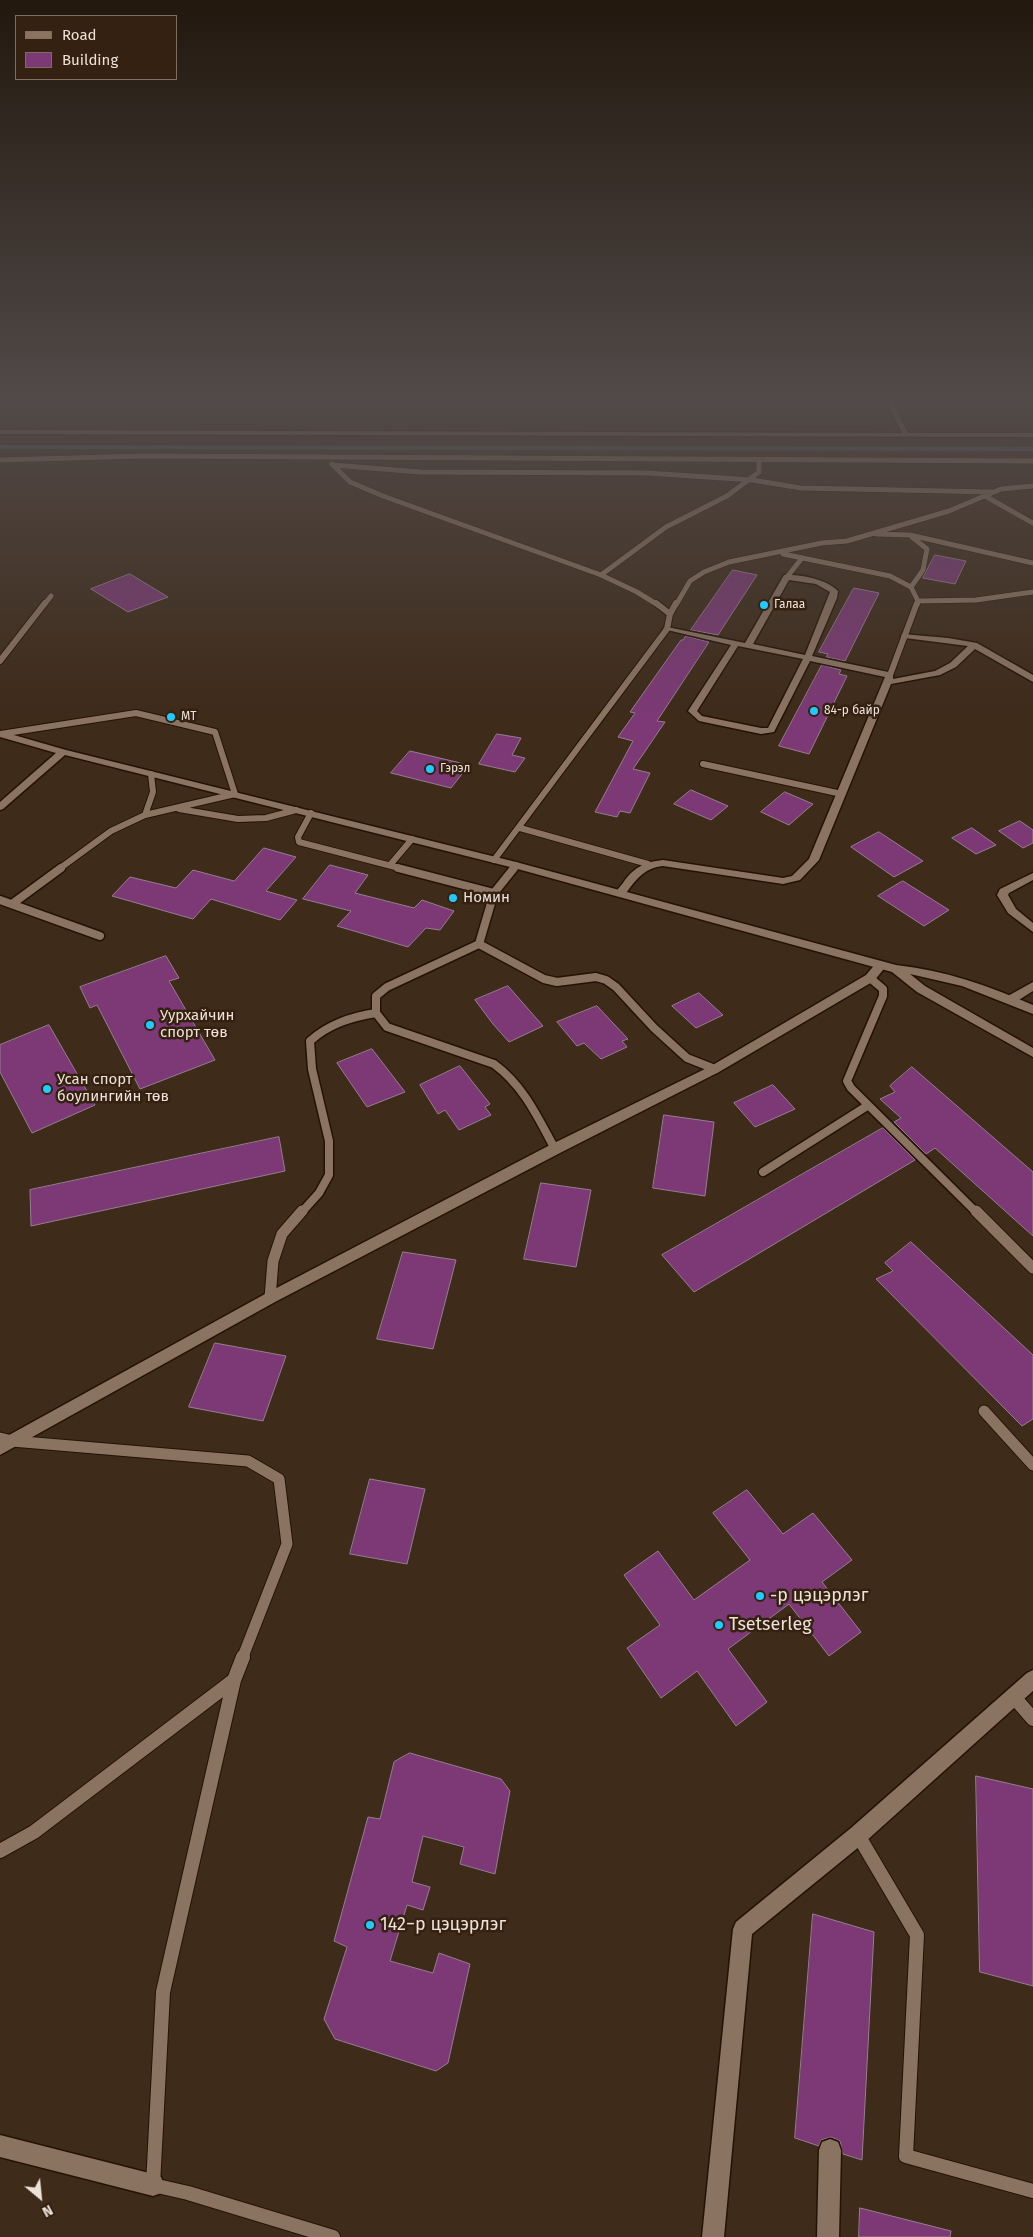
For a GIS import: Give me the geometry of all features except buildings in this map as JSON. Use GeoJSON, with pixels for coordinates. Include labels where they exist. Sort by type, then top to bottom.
{"type":"FeatureCollection","features":[{"type":"Feature","properties":{"kind":"street"},"geometry":{"type":"LineString","coordinates":[[736,643],[692,711],[699,718],[761,731],[771,730],[808,657],[833,598],[834,591],[821,583],[787,578],[748,645]]}},
{"type":"Feature","properties":{"kind":"street"},"geometry":{"type":"LineString","coordinates":[[667,629],[808,657],[889,678],[937,673],[953,665],[974,645]]}},
{"type":"Feature","properties":{"kind":"street"},"geometry":{"type":"LineString","coordinates":[[905,636],[974,645],[1033,679]]}},
{"type":"Feature","properties":{"kind":"street"},"geometry":{"type":"LineString","coordinates":[[620,894],[638,870],[648,864],[663,863],[783,881],[796,878],[814,860],[889,678]]}},
{"type":"Feature","properties":{"kind":"street"},"geometry":{"type":"LineString","coordinates":[[0,734],[63,752],[516,865],[896,969],[930,973],[1010,1000],[1033,1010]]}},
{"type":"Feature","properties":{"kind":"street"},"geometry":{"type":"LineString","coordinates":[[0,807],[63,752]]}},
{"type":"Feature","properties":{"kind":"street"},"geometry":{"type":"LineString","coordinates":[[1033,876],[1001,894],[1005,904],[1033,928]]}},
{"type":"Feature","properties":{"kind":"street"},"geometry":{"type":"LineString","coordinates":[[4,1442],[270,1298],[555,1148],[715,1069],[870,978],[881,965]]}},
{"type":"Feature","properties":{"kind":"street"},"geometry":{"type":"LineString","coordinates":[[896,969],[921,989],[1033,1053]]}},
{"type":"Feature","properties":{"kind":"street"},"geometry":{"type":"LineString","coordinates":[[1010,1000],[1033,986]]}},
{"type":"Feature","properties":{"kind":"street"},"geometry":{"type":"LineString","coordinates":[[714,2237],[743,1929],[858,1835],[1033,1679]]}},
{"type":"Feature","properties":{"kind":"street"},"geometry":{"type":"LineString","coordinates":[[0,2146],[153,2185]]}},
{"type":"Feature","properties":{"kind":"street"},"geometry":{"type":"LineString","coordinates":[[828,2237],[830,2150]]}},
{"type":"Feature","properties":{"kind":"lane"},"geometry":{"type":"LineString","coordinates":[[406,504],[600,575],[636,590],[662,606],[670,614]]}},
{"type":"Feature","properties":{"kind":"lane"},"geometry":{"type":"LineString","coordinates":[[600,575],[665,528],[712,504]]}},
{"type":"Feature","properties":{"kind":"lane"},"geometry":{"type":"LineString","coordinates":[[494,860],[520,828],[667,629],[670,614],[690,581],[704,572],[729,562],[822,543],[847,541],[949,511],[965,504]]}},
{"type":"Feature","properties":{"kind":"lane"},"geometry":{"type":"LineString","coordinates":[[1000,504],[1033,523]]}},
{"type":"Feature","properties":{"kind":"lane"},"geometry":{"type":"LineString","coordinates":[[865,535],[910,535],[1033,563]]}},
{"type":"Feature","properties":{"kind":"lane"},"geometry":{"type":"LineString","coordinates":[[910,535],[927,549],[927,560],[921,575],[911,587]]}},
{"type":"Feature","properties":{"kind":"lane"},"geometry":{"type":"LineString","coordinates":[[778,552],[890,576],[911,587],[918,601],[889,678]]}},
{"type":"Feature","properties":{"kind":"lane"},"geometry":{"type":"LineString","coordinates":[[787,578],[802,558]]}},
{"type":"Feature","properties":{"kind":"lane"},"geometry":{"type":"LineString","coordinates":[[918,601],[959,602],[1033,592]]}},
{"type":"Feature","properties":{"kind":"lane"},"geometry":{"type":"LineString","coordinates":[[0,662],[51,596]]}},
{"type":"Feature","properties":{"kind":"lane"},"geometry":{"type":"LineString","coordinates":[[0,734],[136,713],[215,732],[235,794],[145,815],[111,831],[12,904]]}},
{"type":"Feature","properties":{"kind":"lane"},"geometry":{"type":"LineString","coordinates":[[703,764],[842,794]]}},
{"type":"Feature","properties":{"kind":"lane"},"geometry":{"type":"LineString","coordinates":[[145,815],[153,792],[151,774]]}},
{"type":"Feature","properties":{"kind":"lane"},"geometry":{"type":"LineString","coordinates":[[174,808],[238,819],[266,818],[296,810]]}},
{"type":"Feature","properties":{"kind":"lane"},"geometry":{"type":"LineString","coordinates":[[311,813],[298,837],[299,842],[494,893]]}},
{"type":"Feature","properties":{"kind":"lane"},"geometry":{"type":"LineString","coordinates":[[520,828],[648,864]]}},
{"type":"Feature","properties":{"kind":"lane"},"geometry":{"type":"LineString","coordinates":[[390,865],[412,839]]}},
{"type":"Feature","properties":{"kind":"lane"},"geometry":{"type":"LineString","coordinates":[[516,865],[494,893],[479,944],[387,987],[376,996],[376,1013],[388,1028],[494,1064],[503,1069],[514,1079],[555,1148]]}},
{"type":"Feature","properties":{"kind":"lane"},"geometry":{"type":"LineString","coordinates":[[0,900],[100,936]]}},
{"type":"Feature","properties":{"kind":"lane"},"geometry":{"type":"LineString","coordinates":[[479,944],[544,979],[557,982],[596,977],[606,980],[687,1058],[715,1069]]}},
{"type":"Feature","properties":{"kind":"lane"},"geometry":{"type":"LineString","coordinates":[[870,978],[883,990],[883,996],[847,1081],[867,1106],[1033,1268]]}},
{"type":"Feature","properties":{"kind":"lane"},"geometry":{"type":"LineString","coordinates":[[270,1298],[273,1260],[282,1234],[320,1193],[329,1175],[329,1141],[312,1069],[310,1041],[322,1029],[354,1015],[376,1013]]}},
{"type":"Feature","properties":{"kind":"lane"},"geometry":{"type":"LineString","coordinates":[[763,1172],[867,1106]]}},
{"type":"Feature","properties":{"kind":"lane"},"geometry":{"type":"LineString","coordinates":[[984,1411],[1033,1465]]}},
{"type":"Feature","properties":{"kind":"lane"},"geometry":{"type":"LineString","coordinates":[[4,1442],[248,1461],[280,1479],[287,1544],[234,1680],[163,1992],[153,2185],[188,2193],[333,2237]]}},
{"type":"Feature","properties":{"kind":"lane"},"geometry":{"type":"LineString","coordinates":[[0,1851],[34,1832],[234,1680]]}},
{"type":"Feature","properties":{"kind":"lane"},"geometry":{"type":"LineString","coordinates":[[1013,1696],[1033,1719]]}},
{"type":"Feature","properties":{"kind":"lane"},"geometry":{"type":"LineString","coordinates":[[858,1835],[917,1935],[906,2156],[1033,2191]]}},
{"type":"Feature","properties":{"kind":"place","name":"Галаа"},"geometry":{"type":"Point","coordinates":[764,605]}},
{"type":"Feature","properties":{"kind":"place","name":"84-р байр"},"geometry":{"type":"Point","coordinates":[814,711]}},
{"type":"Feature","properties":{"kind":"place","name":"МТ"},"geometry":{"type":"Point","coordinates":[171,717]}},
{"type":"Feature","properties":{"kind":"place","name":"Гэрэл"},"geometry":{"type":"Point","coordinates":[430,769]}},
{"type":"Feature","properties":{"kind":"place","name":"Номин"},"geometry":{"type":"Point","coordinates":[453,898]}},
{"type":"Feature","properties":{"kind":"place","name":"Уурхайчин спорт төв"},"geometry":{"type":"Point","coordinates":[150,1025]}},
{"type":"Feature","properties":{"kind":"place","name":"Усан спорт боулингийн төв"},"geometry":{"type":"Point","coordinates":[47,1089]}},
{"type":"Feature","properties":{"kind":"place","name":"-р цэцэрлэг"},"geometry":{"type":"Point","coordinates":[760,1596]}},
{"type":"Feature","properties":{"kind":"place","name":"Tsetserleg"},"geometry":{"type":"Point","coordinates":[719,1625]}},
{"type":"Feature","properties":{"kind":"place","name":"142−р цэцэрлэг"},"geometry":{"type":"Point","coordinates":[370,1925]}}]}
